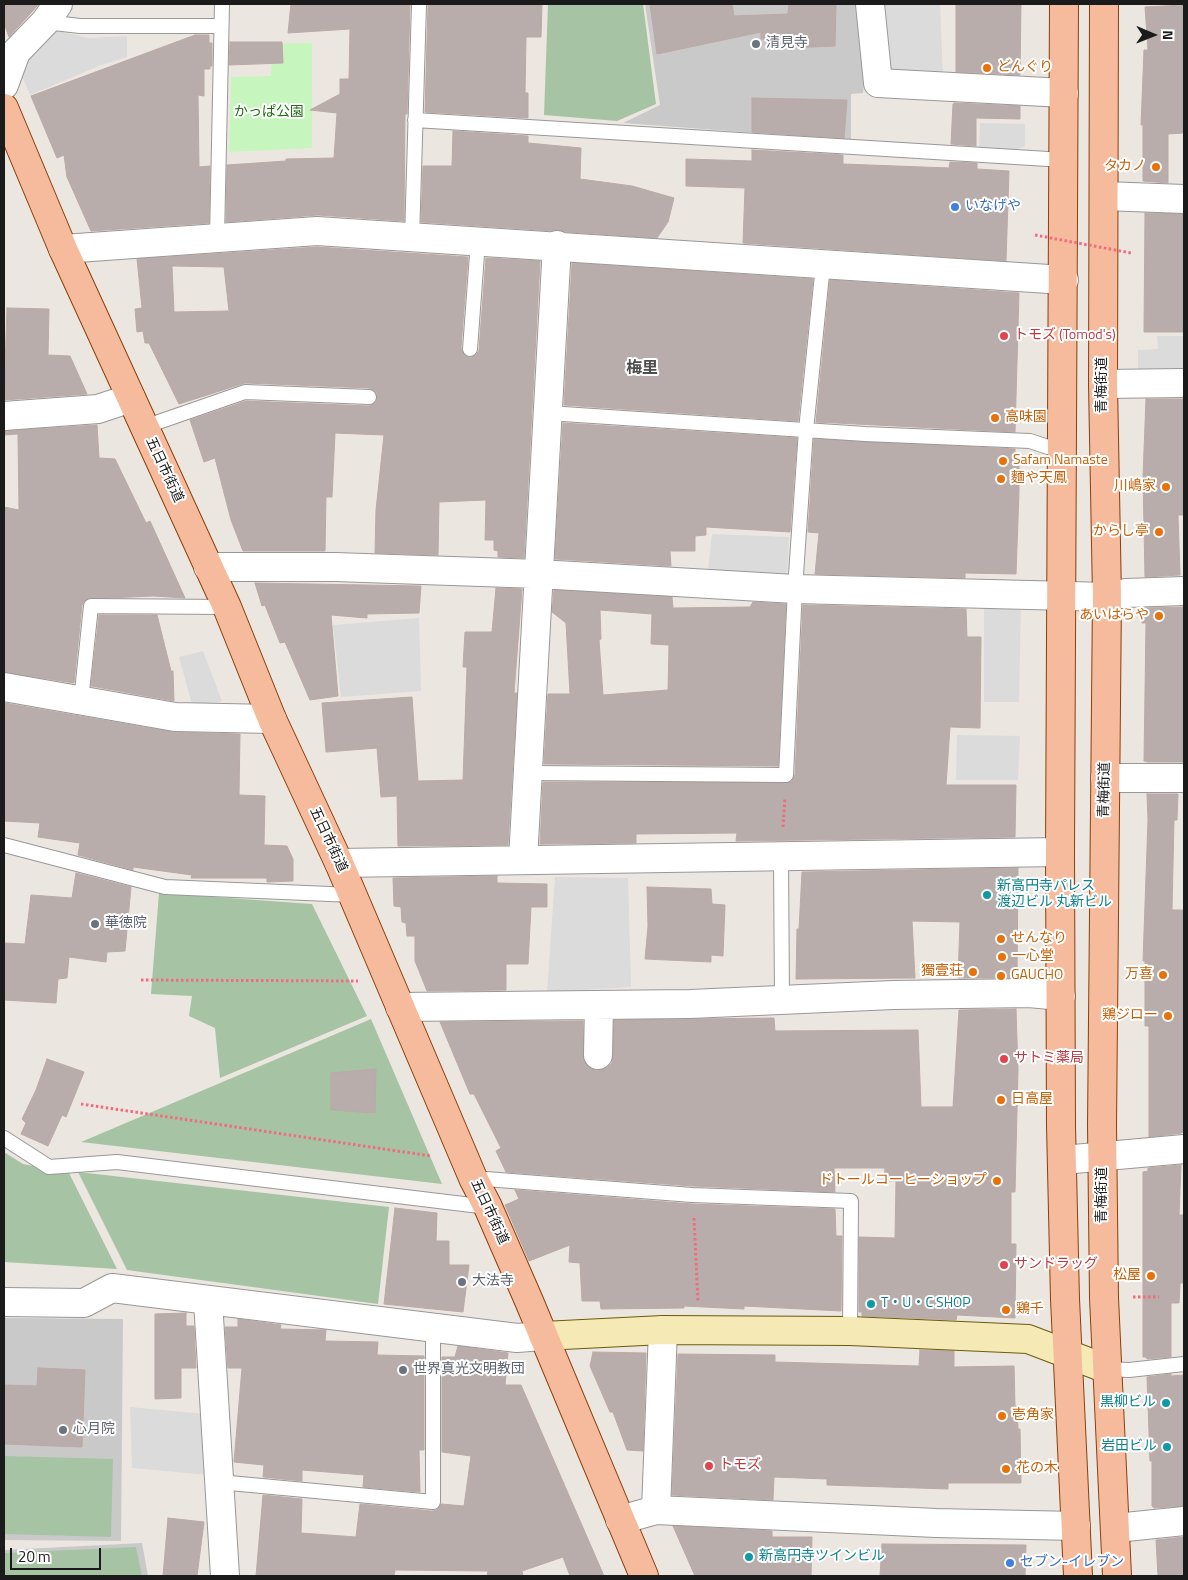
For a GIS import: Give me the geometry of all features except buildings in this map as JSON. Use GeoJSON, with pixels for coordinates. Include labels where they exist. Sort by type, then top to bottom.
{"type":"FeatureCollection","features":[{"type":"Feature","properties":{"kind":"main road"},"geometry":{"type":"LineString","coordinates":[[1064,4],[1061,996],[1068,1354],[1078,1576]]}},
{"type":"Feature","properties":{"kind":"main road","name":"青梅街道"},"geometry":{"type":"LineString","coordinates":[[1104,4],[1103,384],[1106,597],[1103,1155],[1107,1368],[1117,1576]]}},
{"type":"Feature","properties":{"kind":"main road","name":"五日市街道"},"geometry":{"type":"LineString","coordinates":[[4,108],[63,249],[227,607],[272,719],[353,895],[473,1178],[488,1207],[644,1576]]}},
{"type":"Feature","properties":{"kind":"street"},"geometry":{"type":"LineString","coordinates":[[870,4],[878,83],[1064,93]]}},
{"type":"Feature","properties":{"kind":"street"},"geometry":{"type":"LineString","coordinates":[[4,85],[16,52],[52,13]]}},
{"type":"Feature","properties":{"kind":"street"},"geometry":{"type":"LineString","coordinates":[[1104,196],[1184,198]]}},
{"type":"Feature","properties":{"kind":"street"},"geometry":{"type":"LineString","coordinates":[[63,249],[317,231],[557,245],[823,265],[1064,280]]}},
{"type":"Feature","properties":{"kind":"street"},"geometry":{"type":"LineString","coordinates":[[523,860],[557,245]]}},
{"type":"Feature","properties":{"kind":"street"},"geometry":{"type":"LineString","coordinates":[[1103,384],[1184,383]]}},
{"type":"Feature","properties":{"kind":"street"},"geometry":{"type":"LineString","coordinates":[[4,416],[98,409],[131,398]]}},
{"type":"Feature","properties":{"kind":"street"},"geometry":{"type":"LineString","coordinates":[[208,567],[335,567],[539,574],[795,589],[1062,596],[1106,597],[1126,594],[1184,592]]}},
{"type":"Feature","properties":{"kind":"street"},"geometry":{"type":"LineString","coordinates":[[4,686],[175,717],[272,719]]}},
{"type":"Feature","properties":{"kind":"street"},"geometry":{"type":"LineString","coordinates":[[1105,778],[1184,778]]}},
{"type":"Feature","properties":{"kind":"street"},"geometry":{"type":"LineString","coordinates":[[339,863],[781,858],[1060,852]]}},
{"type":"Feature","properties":{"kind":"street"},"geometry":{"type":"LineString","coordinates":[[400,1007],[690,1004],[893,995],[1029,994],[1061,996]]}},
{"type":"Feature","properties":{"kind":"street"},"geometry":{"type":"LineString","coordinates":[[598,1055],[599,1005]]}},
{"type":"Feature","properties":{"kind":"street"},"geometry":{"type":"LineString","coordinates":[[1063,1160],[1184,1149]]}},
{"type":"Feature","properties":{"kind":"street"},"geometry":{"type":"LineString","coordinates":[[4,1302],[84,1302],[112,1288],[517,1338],[663,1330],[850,1331],[1028,1339],[1107,1368]]}},
{"type":"Feature","properties":{"kind":"street"},"geometry":{"type":"LineString","coordinates":[[208,1301],[225,1576]]}},
{"type":"Feature","properties":{"kind":"street"},"geometry":{"type":"LineString","coordinates":[[656,1510],[663,1330]]}},
{"type":"Feature","properties":{"kind":"street"},"geometry":{"type":"LineString","coordinates":[[620,1520],[656,1510],[936,1523],[1076,1526]]}},
{"type":"Feature","properties":{"kind":"street"},"geometry":{"type":"LineString","coordinates":[[1116,1528],[1184,1521]]}},
{"type":"Feature","properties":{"kind":"lane"},"geometry":{"type":"LineString","coordinates":[[217,237],[222,4]]}},
{"type":"Feature","properties":{"kind":"lane"},"geometry":{"type":"LineString","coordinates":[[412,238],[418,4]]}},
{"type":"Feature","properties":{"kind":"lane"},"geometry":{"type":"LineString","coordinates":[[52,13],[80,26],[222,26]]}},
{"type":"Feature","properties":{"kind":"lane"},"geometry":{"type":"LineString","coordinates":[[415,120],[1064,160]]}},
{"type":"Feature","properties":{"kind":"lane"},"geometry":{"type":"LineString","coordinates":[[470,349],[478,241]]}},
{"type":"Feature","properties":{"kind":"lane"},"geometry":{"type":"LineString","coordinates":[[528,773],[786,775],[795,589],[806,430],[823,265]]}},
{"type":"Feature","properties":{"kind":"lane"},"geometry":{"type":"LineString","coordinates":[[144,426],[245,392],[369,397]]}},
{"type":"Feature","properties":{"kind":"lane"},"geometry":{"type":"LineString","coordinates":[[548,413],[806,430],[1030,441],[1063,452]]}},
{"type":"Feature","properties":{"kind":"lane"},"geometry":{"type":"LineString","coordinates":[[81,701],[91,606],[227,607]]}},
{"type":"Feature","properties":{"kind":"lane"},"geometry":{"type":"LineString","coordinates":[[4,845],[165,887],[353,895]]}},
{"type":"Feature","properties":{"kind":"lane"},"geometry":{"type":"LineString","coordinates":[[781,858],[782,1000]]}},
{"type":"Feature","properties":{"kind":"lane"},"geometry":{"type":"LineString","coordinates":[[4,1138],[49,1167],[117,1162],[488,1207]]}},
{"type":"Feature","properties":{"kind":"lane"},"geometry":{"type":"LineString","coordinates":[[473,1178],[692,1195],[851,1201],[850,1331]]}},
{"type":"Feature","properties":{"kind":"lane"},"geometry":{"type":"LineString","coordinates":[[219,1482],[433,1502],[433,1328]]}},
{"type":"Feature","properties":{"kind":"lane"},"geometry":{"type":"LineString","coordinates":[[1107,1368],[1129,1370],[1184,1364]]}},
{"type":"Feature","properties":{"kind":"path"},"geometry":{"type":"LineString","coordinates":[[1035,236],[1131,253]]}},
{"type":"Feature","properties":{"kind":"path"},"geometry":{"type":"LineString","coordinates":[[781,858],[786,775]]}},
{"type":"Feature","properties":{"kind":"path"},"geometry":{"type":"LineString","coordinates":[[141,980],[360,981]]}},
{"type":"Feature","properties":{"kind":"path"},"geometry":{"type":"LineString","coordinates":[[80,1104],[438,1157]]}},
{"type":"Feature","properties":{"kind":"path"},"geometry":{"type":"LineString","coordinates":[[692,1195],[698,1308]]}},
{"type":"Feature","properties":{"kind":"path"},"geometry":{"type":"LineString","coordinates":[[1128,1297],[1159,1297]]}},
{"type":"Feature","properties":{"kind":"shaded area","name":"清見寺"},"geometry":{"type":"Polygon","coordinates":[[[645,4],[857,4],[864,84],[863,93],[851,94],[851,140],[623,123],[660,105],[645,4]]]}},
{"type":"Feature","properties":{"kind":"shaded area"},"geometry":{"type":"Polygon","coordinates":[[[879,4],[940,4],[943,77],[891,77],[879,4]]]}},
{"type":"Feature","properties":{"kind":"shaded area"},"geometry":{"type":"Polygon","coordinates":[[[48,29],[89,38],[127,36],[127,57],[101,65],[30,95],[17,64],[48,29]]]}},
{"type":"Feature","properties":{"kind":"shaded area"},"geometry":{"type":"Polygon","coordinates":[[[980,123],[1025,124],[1025,146],[1015,150],[979,150],[980,123]]]}},
{"type":"Feature","properties":{"kind":"shaded area"},"geometry":{"type":"Polygon","coordinates":[[[1157,336],[1184,336],[1184,373],[1138,375],[1138,350],[1158,349],[1157,336]]]}},
{"type":"Feature","properties":{"kind":"shaded area"},"geometry":{"type":"Polygon","coordinates":[[[712,534],[789,537],[787,575],[708,571],[712,534]]]}},
{"type":"Feature","properties":{"kind":"shaded area"},"geometry":{"type":"Polygon","coordinates":[[[984,599],[1021,600],[1019,702],[984,702],[984,599]]]}},
{"type":"Feature","properties":{"kind":"shaded area"},"geometry":{"type":"Polygon","coordinates":[[[419,618],[421,691],[341,697],[333,625],[419,618]]]}},
{"type":"Feature","properties":{"kind":"shaded area"},"geometry":{"type":"Polygon","coordinates":[[[203,651],[222,701],[193,708],[179,657],[203,651]]]}},
{"type":"Feature","properties":{"kind":"shaded area"},"geometry":{"type":"Polygon","coordinates":[[[957,735],[1020,736],[1018,780],[956,780],[957,735]]]}},
{"type":"Feature","properties":{"kind":"shaded area"},"geometry":{"type":"Polygon","coordinates":[[[555,877],[628,878],[631,987],[547,992],[555,877]]]}},
{"type":"Feature","properties":{"kind":"shaded area","name":"心月院"},"geometry":{"type":"Polygon","coordinates":[[[4,1318],[123,1319],[121,1541],[4,1540],[4,1318]]]}},
{"type":"Feature","properties":{"kind":"shaded area"},"geometry":{"type":"Polygon","coordinates":[[[130,1407],[205,1414],[209,1475],[132,1468],[130,1407]]]}},
{"type":"Feature","properties":{"kind":"shaded area"},"geometry":{"type":"Polygon","coordinates":[[[142,1543],[148,1576],[4,1576],[4,1550],[142,1543]]]}},
{"type":"Feature","properties":{"kind":"green space"},"geometry":{"type":"Polygon","coordinates":[[[548,4],[643,4],[656,104],[617,121],[544,115],[548,4]]]}},
{"type":"Feature","properties":{"kind":"green space","name":"かっぱ公園"},"geometry":{"type":"Polygon","coordinates":[[[312,43],[312,148],[229,152],[231,77],[271,76],[272,44],[312,43]]]}},
{"type":"Feature","properties":{"kind":"green space"},"geometry":{"type":"Polygon","coordinates":[[[159,893],[312,904],[367,1016],[220,1078],[215,1028],[189,1016],[192,996],[151,994],[159,893]]]}},
{"type":"Feature","properties":{"kind":"green space"},"geometry":{"type":"Polygon","coordinates":[[[371,1019],[442,1184],[81,1142],[371,1019]]]}},
{"type":"Feature","properties":{"kind":"green space"},"geometry":{"type":"Polygon","coordinates":[[[4,1152],[23,1164],[69,1173],[117,1269],[4,1262],[4,1152]]]}},
{"type":"Feature","properties":{"kind":"green space"},"geometry":{"type":"Polygon","coordinates":[[[78,1172],[389,1207],[378,1304],[127,1270],[78,1172]]]}},
{"type":"Feature","properties":{"kind":"green space"},"geometry":{"type":"Polygon","coordinates":[[[4,1456],[113,1459],[111,1537],[4,1534],[4,1456]]]}},
{"type":"Feature","properties":{"kind":"green space"},"geometry":{"type":"Polygon","coordinates":[[[136,1547],[142,1576],[4,1576],[4,1553],[136,1547]]]}},
{"type":"Feature","properties":{"kind":"place","name":"清見寺"},"geometry":{"type":"Point","coordinates":[756,44]}},
{"type":"Feature","properties":{"kind":"place","name":"どんぐり"},"geometry":{"type":"Point","coordinates":[987,68]}},
{"type":"Feature","properties":{"kind":"place","name":"タカノ"},"geometry":{"type":"Point","coordinates":[1156,167]}},
{"type":"Feature","properties":{"kind":"place","name":"いなげや"},"geometry":{"type":"Point","coordinates":[955,207]}},
{"type":"Feature","properties":{"kind":"place","name":"トモズ (Tomod's)"},"geometry":{"type":"Point","coordinates":[1004,336]}},
{"type":"Feature","properties":{"kind":"place","name":"高味園"},"geometry":{"type":"Point","coordinates":[995,418]}},
{"type":"Feature","properties":{"kind":"place","name":"Safam Namaste"},"geometry":{"type":"Point","coordinates":[1003,461]}},
{"type":"Feature","properties":{"kind":"place","name":"麵や天鳳"},"geometry":{"type":"Point","coordinates":[1001,479]}},
{"type":"Feature","properties":{"kind":"place","name":"川嶋家"},"geometry":{"type":"Point","coordinates":[1166,487]}},
{"type":"Feature","properties":{"kind":"place","name":"からし亭"},"geometry":{"type":"Point","coordinates":[1159,532]}},
{"type":"Feature","properties":{"kind":"place","name":"あいはらや"},"geometry":{"type":"Point","coordinates":[1159,616]}},
{"type":"Feature","properties":{"kind":"place","name":"新高円寺パレス 渡辺ビル 丸新ビル"},"geometry":{"type":"Point","coordinates":[987,895]}},
{"type":"Feature","properties":{"kind":"place","name":"華徳院"},"geometry":{"type":"Point","coordinates":[95,924]}},
{"type":"Feature","properties":{"kind":"place","name":"せんなり"},"geometry":{"type":"Point","coordinates":[1001,939]}},
{"type":"Feature","properties":{"kind":"place","name":"一心堂"},"geometry":{"type":"Point","coordinates":[1002,957]}},
{"type":"Feature","properties":{"kind":"place","name":"獨壹荘"},"geometry":{"type":"Point","coordinates":[973,972]}},
{"type":"Feature","properties":{"kind":"place","name":"万喜"},"geometry":{"type":"Point","coordinates":[1163,975]}},
{"type":"Feature","properties":{"kind":"place","name":"GAUCHO"},"geometry":{"type":"Point","coordinates":[1001,976]}},
{"type":"Feature","properties":{"kind":"place","name":"鶏ジロー"},"geometry":{"type":"Point","coordinates":[1168,1016]}},
{"type":"Feature","properties":{"kind":"place","name":"サトミ薬局"},"geometry":{"type":"Point","coordinates":[1004,1059]}},
{"type":"Feature","properties":{"kind":"place","name":"日高屋"},"geometry":{"type":"Point","coordinates":[1001,1100]}},
{"type":"Feature","properties":{"kind":"place","name":"ドトールコーヒーショップ"},"geometry":{"type":"Point","coordinates":[997,1181]}},
{"type":"Feature","properties":{"kind":"place","name":"サンドラッグ"},"geometry":{"type":"Point","coordinates":[1004,1265]}},
{"type":"Feature","properties":{"kind":"place","name":"松屋"},"geometry":{"type":"Point","coordinates":[1151,1276]}},
{"type":"Feature","properties":{"kind":"place","name":"大法寺"},"geometry":{"type":"Point","coordinates":[462,1282]}},
{"type":"Feature","properties":{"kind":"place","name":"T・U・C SHOP"},"geometry":{"type":"Point","coordinates":[871,1304]}},
{"type":"Feature","properties":{"kind":"place","name":"鶏千"},"geometry":{"type":"Point","coordinates":[1006,1310]}},
{"type":"Feature","properties":{"kind":"place","name":"世界真光文明教団"},"geometry":{"type":"Point","coordinates":[403,1370]}},
{"type":"Feature","properties":{"kind":"place","name":"黒柳ビル"},"geometry":{"type":"Point","coordinates":[1166,1403]}},
{"type":"Feature","properties":{"kind":"place","name":"壱角家"},"geometry":{"type":"Point","coordinates":[1002,1416]}},
{"type":"Feature","properties":{"kind":"place","name":"心月院"},"geometry":{"type":"Point","coordinates":[63,1430]}},
{"type":"Feature","properties":{"kind":"place","name":"岩田ビル"},"geometry":{"type":"Point","coordinates":[1167,1447]}},
{"type":"Feature","properties":{"kind":"place","name":"トモズ"},"geometry":{"type":"Point","coordinates":[709,1466]}},
{"type":"Feature","properties":{"kind":"place","name":"花の木"},"geometry":{"type":"Point","coordinates":[1006,1469]}},
{"type":"Feature","properties":{"kind":"place","name":"新高円寺ツインビル"},"geometry":{"type":"Point","coordinates":[749,1557]}},
{"type":"Feature","properties":{"kind":"place","name":"セブン-イレブン"},"geometry":{"type":"Point","coordinates":[1010,1563]}},
{"type":"Feature","properties":{"kind":"district","name":"梅里"},"geometry":{"type":"Point","coordinates":[642,369]}}]}
